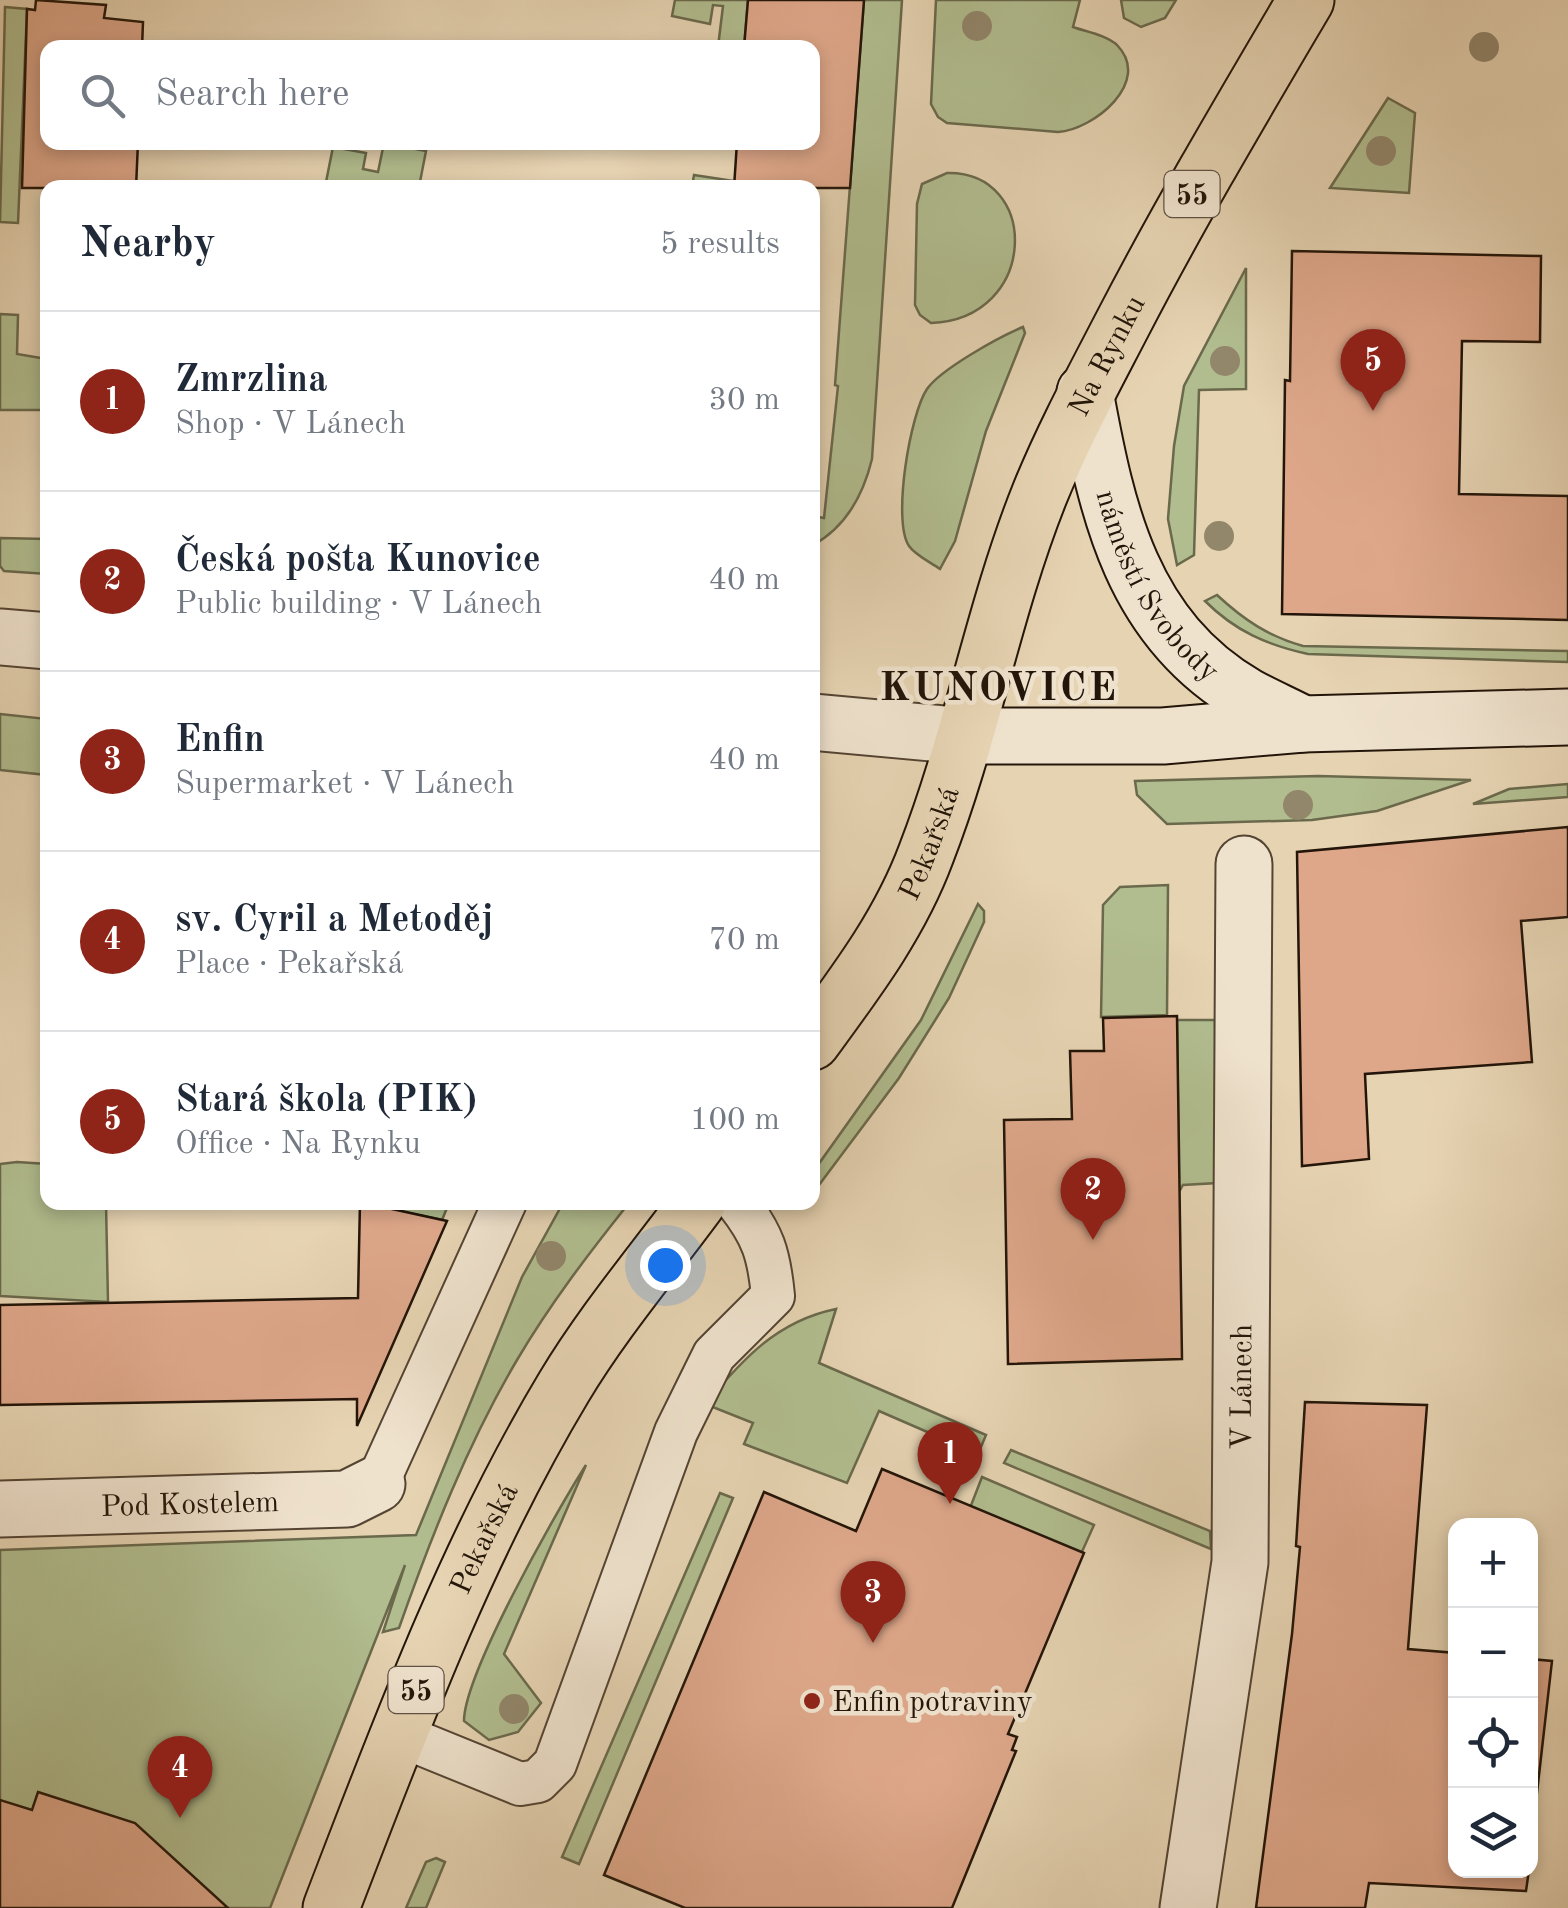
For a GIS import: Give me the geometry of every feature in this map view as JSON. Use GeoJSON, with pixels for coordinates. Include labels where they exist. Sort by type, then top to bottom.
{"type":"FeatureCollection","features":[{"type":"Feature","properties":{"kind":"main road","name":"Na Rynku"},"geometry":{"type":"LineString","coordinates":[[966,736],[1021,541],[1085,392],[1136,294],[1306,0]]}},
{"type":"Feature","properties":{"kind":"main road","name":"Pekařská"},"geometry":{"type":"LineString","coordinates":[[820,1031],[869,965],[906,900],[966,736]]}},
{"type":"Feature","properties":{"kind":"main road","name":"Pekařská"},"geometry":{"type":"LineString","coordinates":[[331,1908],[397,1734],[488,1534],[564,1388],[692,1210]]}},
{"type":"Feature","properties":{"kind":"street","name":"náměstí Svobody"},"geometry":{"type":"LineString","coordinates":[[1085,392],[1100,474],[1124,554],[1154,607],[1188,650],[1244,694],[1303,724]]}},
{"type":"Feature","properties":{"kind":"street"},"geometry":{"type":"LineString","coordinates":[[0,637],[40,640]]}},
{"type":"Feature","properties":{"kind":"street","name":"náměstí Svobody"},"geometry":{"type":"LineString","coordinates":[[820,723],[966,736],[1163,736],[1303,724],[1568,717]]}},
{"type":"Feature","properties":{"kind":"street","name":"V Lánech"},"geometry":{"type":"LineString","coordinates":[[1188,1908],[1240,1562],[1244,864]]}},
{"type":"Feature","properties":{"kind":"street","name":"Pod Kostelem"},"geometry":{"type":"LineString","coordinates":[[0,1509],[346,1499],[377,1484]]}},
{"type":"Feature","properties":{"kind":"lane"},"geometry":{"type":"LineString","coordinates":[[377,1484],[501,1210]]}},
{"type":"Feature","properties":{"kind":"lane"},"geometry":{"type":"LineString","coordinates":[[397,1734],[520,1784],[538,1780],[555,1764],[676,1432],[714,1355],[773,1296],[770,1258],[758,1229],[743,1210]]}},
{"type":"Feature","properties":{"kind":"green space"},"geometry":{"type":"Polygon","coordinates":[[[675,0],[748,0],[745,40],[719,40],[723,6],[713,5],[710,24],[672,16],[675,0]]]}},
{"type":"Feature","properties":{"kind":"green space"},"geometry":{"type":"Polygon","coordinates":[[[864,0],[902,0],[872,459],[864,486],[851,509],[820,541],[838,386],[835,385],[864,0]]]}},
{"type":"Feature","properties":{"kind":"green space"},"geometry":{"type":"Polygon","coordinates":[[[936,0],[1080,0],[1073,27],[1117,45],[1126,59],[1128,74],[1123,88],[1102,113],[1087,123],[1058,132],[947,123],[938,117],[931,104],[936,0]]]}},
{"type":"Feature","properties":{"kind":"green space"},"geometry":{"type":"Polygon","coordinates":[[[1121,0],[1176,0],[1165,18],[1141,27],[1124,18],[1121,0]]]}},
{"type":"Feature","properties":{"kind":"green space"},"geometry":{"type":"Polygon","coordinates":[[[5,7],[27,9],[18,223],[0,222],[5,7]]]}},
{"type":"Feature","properties":{"kind":"green space"},"geometry":{"type":"Polygon","coordinates":[[[1388,98],[1415,113],[1409,193],[1330,188],[1388,98]]]}},
{"type":"Feature","properties":{"kind":"green space"},"geometry":{"type":"Polygon","coordinates":[[[332,150],[366,153],[363,169],[378,172],[383,150],[426,151],[420,180],[326,180],[332,150]]]}},
{"type":"Feature","properties":{"kind":"green space"},"geometry":{"type":"Polygon","coordinates":[[[947,173],[978,179],[999,195],[1012,219],[1015,246],[1008,273],[992,298],[967,315],[931,323],[915,305],[917,204],[922,184],[947,173]]]}},
{"type":"Feature","properties":{"kind":"green space"},"geometry":{"type":"Polygon","coordinates":[[[694,175],[727,180],[693,180],[694,175]]]}},
{"type":"Feature","properties":{"kind":"green space"},"geometry":{"type":"Polygon","coordinates":[[[1246,268],[1246,389],[1199,390],[1194,555],[1177,565],[1168,519],[1184,386],[1246,268]]]}},
{"type":"Feature","properties":{"kind":"green space"},"geometry":{"type":"Polygon","coordinates":[[[0,314],[18,315],[17,354],[40,358],[40,410],[0,410],[0,314]]]}},
{"type":"Feature","properties":{"kind":"green space"},"geometry":{"type":"Polygon","coordinates":[[[1023,327],[1025,333],[986,431],[955,541],[940,569],[909,546],[904,533],[905,468],[921,402],[934,381],[957,363],[1023,327]]]}},
{"type":"Feature","properties":{"kind":"green space"},"geometry":{"type":"Polygon","coordinates":[[[0,538],[40,539],[40,574],[4,571],[0,566],[0,538]]]}},
{"type":"Feature","properties":{"kind":"green space"},"geometry":{"type":"Polygon","coordinates":[[[1217,595],[1257,626],[1303,646],[1568,651],[1568,662],[1308,654],[1240,629],[1205,601],[1217,595]]]}},
{"type":"Feature","properties":{"kind":"green space"},"geometry":{"type":"Polygon","coordinates":[[[0,714],[40,718],[40,774],[0,770],[0,714]]]}},
{"type":"Feature","properties":{"kind":"green space"},"geometry":{"type":"Polygon","coordinates":[[[1318,776],[1471,780],[1377,811],[1312,820],[1167,824],[1137,795],[1135,781],[1318,776]]]}},
{"type":"Feature","properties":{"kind":"green space"},"geometry":{"type":"Polygon","coordinates":[[[1568,784],[1568,797],[1473,804],[1509,789],[1568,784]]]}},
{"type":"Feature","properties":{"kind":"green space"},"geometry":{"type":"Polygon","coordinates":[[[1168,885],[1167,1015],[1101,1017],[1103,905],[1120,887],[1168,885]]]}},
{"type":"Feature","properties":{"kind":"green space"},"geometry":{"type":"Polygon","coordinates":[[[978,904],[984,911],[984,922],[949,998],[899,1078],[820,1184],[820,1162],[921,1020],[978,904]]]}},
{"type":"Feature","properties":{"kind":"green space"},"geometry":{"type":"Polygon","coordinates":[[[1177,1020],[1215,1020],[1217,1183],[1183,1185],[1179,1192],[1177,1020]]]}},
{"type":"Feature","properties":{"kind":"green space"},"geometry":{"type":"Polygon","coordinates":[[[0,1164],[40,1164],[40,1210],[106,1210],[108,1302],[0,1296],[0,1164]]]}},
{"type":"Feature","properties":{"kind":"green space"},"geometry":{"type":"Polygon","coordinates":[[[394,1210],[446,1210],[442,1220],[394,1210]]]}},
{"type":"Feature","properties":{"kind":"green space"},"geometry":{"type":"Polygon","coordinates":[[[559,1210],[624,1210],[570,1279],[517,1360],[452,1491],[399,1628],[383,1632],[405,1565],[270,1908],[0,1908],[0,1550],[416,1535],[522,1277],[559,1210]]]}},
{"type":"Feature","properties":{"kind":"green space"},"geometry":{"type":"Polygon","coordinates":[[[836,1309],[819,1363],[986,1435],[978,1454],[879,1411],[847,1483],[744,1444],[753,1423],[705,1404],[748,1357],[779,1332],[836,1309]]]}},
{"type":"Feature","properties":{"kind":"green space"},"geometry":{"type":"Polygon","coordinates":[[[1011,1450],[1210,1531],[1211,1549],[1004,1463],[1011,1450]]]}},
{"type":"Feature","properties":{"kind":"green space"},"geometry":{"type":"Polygon","coordinates":[[[586,1465],[504,1654],[541,1703],[518,1732],[489,1740],[464,1721],[468,1698],[514,1592],[586,1465]]]}},
{"type":"Feature","properties":{"kind":"green space"},"geometry":{"type":"Polygon","coordinates":[[[982,1477],[1094,1525],[1081,1554],[970,1508],[982,1477]]]}},
{"type":"Feature","properties":{"kind":"green space"},"geometry":{"type":"Polygon","coordinates":[[[720,1493],[733,1498],[579,1864],[562,1857],[720,1493]]]}},
{"type":"Feature","properties":{"kind":"green space"},"geometry":{"type":"Polygon","coordinates":[[[436,1858],[445,1862],[426,1908],[406,1908],[426,1862],[436,1858]]]}},
{"type":"Feature","properties":{"kind":"building"},"geometry":{"type":"Polygon","coordinates":[[[36,0],[106,5],[104,18],[143,22],[142,40],[40,40],[40,150],[138,150],[136,180],[40,180],[40,188],[22,188],[27,9],[35,10],[36,0]]]}},
{"type":"Feature","properties":{"kind":"building"},"geometry":{"type":"Polygon","coordinates":[[[748,0],[864,0],[850,188],[820,188],[820,180],[735,180],[736,150],[820,150],[820,40],[745,40],[748,0]]]}},
{"type":"Feature","properties":{"kind":"building"},"geometry":{"type":"Polygon","coordinates":[[[1292,251],[1541,256],[1540,342],[1462,341],[1459,494],[1568,496],[1568,620],[1282,614],[1285,380],[1290,381],[1292,251]]]}},
{"type":"Feature","properties":{"kind":"building"},"geometry":{"type":"Polygon","coordinates":[[[1568,827],[1568,917],[1521,921],[1532,1062],[1365,1074],[1369,1159],[1302,1166],[1297,852],[1568,827]]]}},
{"type":"Feature","properties":{"kind":"building"},"geometry":{"type":"Polygon","coordinates":[[[1177,1016],[1182,1359],[1008,1364],[1004,1120],[1072,1119],[1070,1051],[1104,1051],[1103,1018],[1177,1016]]]}},
{"type":"Feature","properties":{"kind":"building"},"geometry":{"type":"Polygon","coordinates":[[[360,1210],[397,1210],[447,1221],[357,1426],[357,1399],[0,1405],[0,1305],[358,1298],[360,1210]]]}},
{"type":"Feature","properties":{"kind":"building"},"geometry":{"type":"Polygon","coordinates":[[[1305,1402],[1427,1405],[1408,1649],[1448,1652],[1448,1878],[1528,1878],[1526,1891],[1369,1883],[1365,1908],[1256,1908],[1292,1634],[1300,1547],[1296,1546],[1305,1402]]]}},
{"type":"Feature","properties":{"kind":"building"},"geometry":{"type":"Polygon","coordinates":[[[882,1469],[1084,1553],[1008,1734],[1017,1737],[1012,1750],[1016,1751],[952,1908],[685,1908],[604,1875],[764,1492],[856,1531],[882,1469]]]}},
{"type":"Feature","properties":{"kind":"building"},"geometry":{"type":"Polygon","coordinates":[[[1538,1660],[1552,1661],[1538,1784],[1538,1660]]]}},
{"type":"Feature","properties":{"kind":"building"},"geometry":{"type":"Polygon","coordinates":[[[38,1792],[135,1823],[228,1908],[0,1908],[0,1800],[32,1810],[38,1792]]]}},
{"type":"Feature","properties":{"kind":"place","name":"Stará škola (PIK)"},"geometry":{"type":"Point","coordinates":[1373,411]}},
{"type":"Feature","properties":{"kind":"place","name":"Česká pošta Kunovice"},"geometry":{"type":"Point","coordinates":[1093,1240]}},
{"type":"Feature","properties":{"kind":"place","name":"Zmrzlina"},"geometry":{"type":"Point","coordinates":[950,1504]}},
{"type":"Feature","properties":{"kind":"place","name":"Enfin"},"geometry":{"type":"Point","coordinates":[873,1643]}},
{"type":"Feature","properties":{"kind":"place","name":"Enfin potraviny"},"geometry":{"type":"Point","coordinates":[812,1701]}},
{"type":"Feature","properties":{"kind":"place","name":"sv. Cyril a Metoděj"},"geometry":{"type":"Point","coordinates":[180,1818]}},
{"type":"Feature","properties":{"kind":"district","name":"KUNOVICE"},"geometry":{"type":"Point","coordinates":[999,686]}}]}
